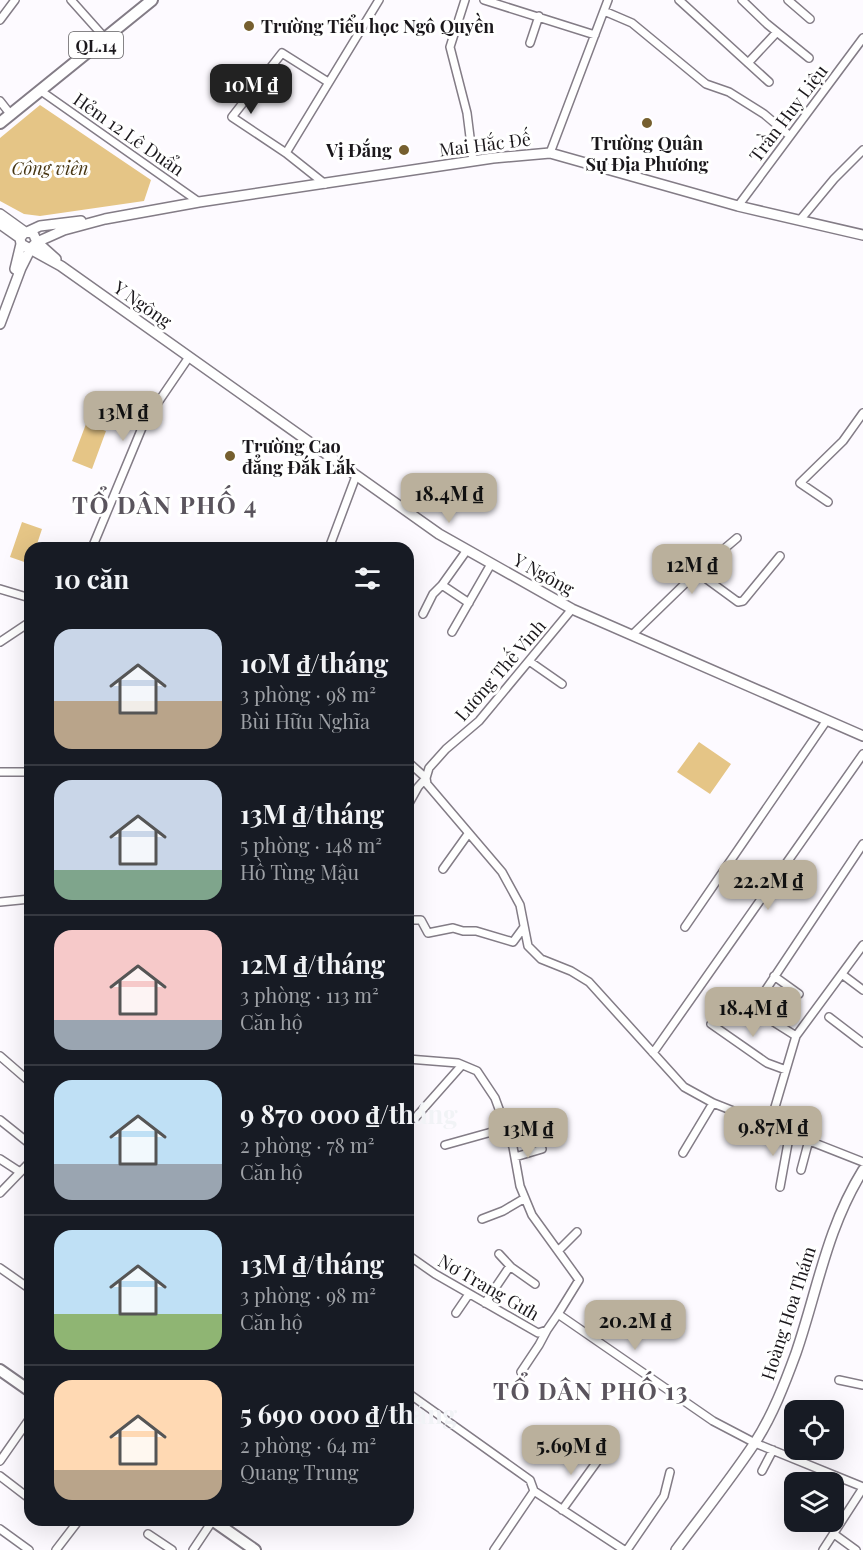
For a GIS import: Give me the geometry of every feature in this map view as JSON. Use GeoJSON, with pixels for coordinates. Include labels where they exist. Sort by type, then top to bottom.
{"type":"FeatureCollection","features":[{"type":"Feature","properties":{"kind":"main road","name":"QL.14"},"geometry":{"type":"LineString","coordinates":[[0,123],[152,0]]}},
{"type":"Feature","properties":{"kind":"main road"},"geometry":{"type":"LineString","coordinates":[[0,1370],[24,1387]]}},
{"type":"Feature","properties":{"kind":"main road"},"geometry":{"type":"LineString","coordinates":[[221,1526],[255,1550]]}},
{"type":"Feature","properties":{"kind":"street"},"geometry":{"type":"LineString","coordinates":[[0,20],[15,0]]}},
{"type":"Feature","properties":{"kind":"street"},"geometry":{"type":"LineString","coordinates":[[71,0],[105,38]]}},
{"type":"Feature","properties":{"kind":"street"},"geometry":{"type":"LineString","coordinates":[[286,153],[379,0]]}},
{"type":"Feature","properties":{"kind":"street"},"geometry":{"type":"LineString","coordinates":[[465,0],[450,47],[467,112],[473,161]]}},
{"type":"Feature","properties":{"kind":"street"},"geometry":{"type":"LineString","coordinates":[[484,0],[595,35]]}},
{"type":"Feature","properties":{"kind":"street"},"geometry":{"type":"LineString","coordinates":[[550,153],[608,0]]}},
{"type":"Feature","properties":{"kind":"street"},"geometry":{"type":"LineString","coordinates":[[679,0],[769,82]]}},
{"type":"Feature","properties":{"kind":"street"},"geometry":{"type":"LineString","coordinates":[[742,0],[777,33],[809,58]]}},
{"type":"Feature","properties":{"kind":"street"},"geometry":{"type":"LineString","coordinates":[[788,0],[810,19]]}},
{"type":"Feature","properties":{"kind":"street"},"geometry":{"type":"LineString","coordinates":[[604,11],[632,23],[706,84],[729,92],[764,114],[790,136]]}},
{"type":"Feature","properties":{"kind":"street"},"geometry":{"type":"LineString","coordinates":[[530,43],[538,16]]}},
{"type":"Feature","properties":{"kind":"street"},"geometry":{"type":"LineString","coordinates":[[748,63],[777,33]]}},
{"type":"Feature","properties":{"kind":"street","name":"Trần Huy Liệu"},"geometry":{"type":"LineString","coordinates":[[738,206],[863,38]]}},
{"type":"Feature","properties":{"kind":"street"},"geometry":{"type":"LineString","coordinates":[[325,184],[286,153],[232,117],[282,53],[328,82]]}},
{"type":"Feature","properties":{"kind":"street","name":"Hẻm 12 Lê Duẩn"},"geometry":{"type":"LineString","coordinates":[[41,91],[199,202]]}},
{"type":"Feature","properties":{"kind":"street"},"geometry":{"type":"LineString","coordinates":[[0,101],[11,115]]}},
{"type":"Feature","properties":{"kind":"street"},"geometry":{"type":"LineString","coordinates":[[800,220],[834,179],[863,150]]}},
{"type":"Feature","properties":{"kind":"street","name":"Mai Hắc Đế"},"geometry":{"type":"LineString","coordinates":[[24,237],[40,226],[105,219],[199,202],[473,161],[550,153],[738,206],[863,235]]}},
{"type":"Feature","properties":{"kind":"street"},"geometry":{"type":"LineString","coordinates":[[0,214],[24,237],[26,248],[34,245]]}},
{"type":"Feature","properties":{"kind":"street","name":"Mai Hắc Đế"},"geometry":{"type":"LineString","coordinates":[[34,245],[64,230],[105,219]]}},
{"type":"Feature","properties":{"kind":"street"},"geometry":{"type":"LineString","coordinates":[[0,224],[24,237],[34,234],[34,245],[21,268],[0,324]]}},
{"type":"Feature","properties":{"kind":"street"},"geometry":{"type":"LineString","coordinates":[[0,311],[24,237]]}},
{"type":"Feature","properties":{"kind":"street","name":"Y Ngông"},"geometry":{"type":"LineString","coordinates":[[34,245],[439,534],[572,609],[863,736]]}},
{"type":"Feature","properties":{"kind":"street"},"geometry":{"type":"LineString","coordinates":[[94,542],[144,423],[189,357]]}},
{"type":"Feature","properties":{"kind":"street"},"geometry":{"type":"LineString","coordinates":[[828,502],[800,483],[843,441],[863,413]]}},
{"type":"Feature","properties":{"kind":"street"},"geometry":{"type":"LineString","coordinates":[[331,542],[356,476]]}},
{"type":"Feature","properties":{"kind":"street"},"geometry":{"type":"LineString","coordinates":[[632,635],[697,572],[737,538]]}},
{"type":"Feature","properties":{"kind":"street"},"geometry":{"type":"LineString","coordinates":[[423,614],[433,594],[467,550]]}},
{"type":"Feature","properties":{"kind":"street"},"geometry":{"type":"LineString","coordinates":[[697,572],[738,602],[743,601],[780,556]]}},
{"type":"Feature","properties":{"kind":"street"},"geometry":{"type":"LineString","coordinates":[[452,632],[491,564]]}},
{"type":"Feature","properties":{"kind":"street"},"geometry":{"type":"LineString","coordinates":[[442,585],[469,603]]}},
{"type":"Feature","properties":{"kind":"street"},"geometry":{"type":"LineString","coordinates":[[0,589],[24,596]]}},
{"type":"Feature","properties":{"kind":"street","name":"Lương Thế Vinh"},"geometry":{"type":"LineString","coordinates":[[414,794],[426,778],[434,761],[479,721],[572,609]]}},
{"type":"Feature","properties":{"kind":"street"},"geometry":{"type":"LineString","coordinates":[[0,642],[24,626]]}},
{"type":"Feature","properties":{"kind":"street"},"geometry":{"type":"LineString","coordinates":[[529,661],[562,684]]}},
{"type":"Feature","properties":{"kind":"street"},"geometry":{"type":"LineString","coordinates":[[685,927],[827,720]]}},
{"type":"Feature","properties":{"kind":"street"},"geometry":{"type":"LineString","coordinates":[[653,1053],[863,754]]}},
{"type":"Feature","properties":{"kind":"street"},"geometry":{"type":"LineString","coordinates":[[414,767],[426,778],[430,788],[502,872],[520,905],[528,946],[541,959],[571,971],[589,982],[684,1087],[713,1102],[863,1162]]}},
{"type":"Feature","properties":{"kind":"street"},"geometry":{"type":"LineString","coordinates":[[0,772],[24,772]]}},
{"type":"Feature","properties":{"kind":"street"},"geometry":{"type":"LineString","coordinates":[[443,869],[468,834]]}},
{"type":"Feature","properties":{"kind":"street"},"geometry":{"type":"LineString","coordinates":[[796,1036],[753,1009],[863,844]]}},
{"type":"Feature","properties":{"kind":"street"},"geometry":{"type":"LineString","coordinates":[[0,902],[24,900]]}},
{"type":"Feature","properties":{"kind":"street"},"geometry":{"type":"LineString","coordinates":[[414,920],[421,920],[428,933],[453,928],[476,931],[513,942],[524,927]]}},
{"type":"Feature","properties":{"kind":"street"},"geometry":{"type":"LineString","coordinates":[[770,1124],[796,1036],[863,945]]}},
{"type":"Feature","properties":{"kind":"street"},"geometry":{"type":"LineString","coordinates":[[843,975],[863,990]]}},
{"type":"Feature","properties":{"kind":"street"},"geometry":{"type":"LineString","coordinates":[[774,976],[799,994]]}},
{"type":"Feature","properties":{"kind":"street"},"geometry":{"type":"LineString","coordinates":[[829,1017],[863,1043]]}},
{"type":"Feature","properties":{"kind":"street"},"geometry":{"type":"LineString","coordinates":[[711,1024],[767,1063],[786,1070]]}},
{"type":"Feature","properties":{"kind":"street"},"geometry":{"type":"LineString","coordinates":[[0,1056],[24,1077]]}},
{"type":"Feature","properties":{"kind":"street"},"geometry":{"type":"LineString","coordinates":[[414,1060],[462,1065],[477,1071],[495,1098],[515,1157],[520,1186],[532,1215],[579,1280],[558,1314]]}},
{"type":"Feature","properties":{"kind":"street"},"geometry":{"type":"LineString","coordinates":[[415,1118],[462,1065]]}},
{"type":"Feature","properties":{"kind":"street"},"geometry":{"type":"LineString","coordinates":[[683,1153],[713,1102]]}},
{"type":"Feature","properties":{"kind":"street"},"geometry":{"type":"LineString","coordinates":[[0,1120],[24,1139]]}},
{"type":"Feature","properties":{"kind":"street"},"geometry":{"type":"LineString","coordinates":[[445,1145],[506,1128]]}},
{"type":"Feature","properties":{"kind":"street"},"geometry":{"type":"LineString","coordinates":[[780,1187],[790,1132]]}},
{"type":"Feature","properties":{"kind":"street"},"geometry":{"type":"LineString","coordinates":[[801,1170],[809,1140]]}},
{"type":"Feature","properties":{"kind":"street"},"geometry":{"type":"LineString","coordinates":[[515,1157],[542,1149]]}},
{"type":"Feature","properties":{"kind":"street"},"geometry":{"type":"LineString","coordinates":[[0,1159],[20,1172]]}},
{"type":"Feature","properties":{"kind":"street"},"geometry":{"type":"LineString","coordinates":[[0,1193],[24,1168]]}},
{"type":"Feature","properties":{"kind":"street","name":"Hoàng Hoa Thám"},"geometry":{"type":"LineString","coordinates":[[676,1550],[755,1443],[774,1405],[796,1354],[827,1244],[849,1193],[863,1170]]}},
{"type":"Feature","properties":{"kind":"street"},"geometry":{"type":"LineString","coordinates":[[482,1219],[503,1211],[525,1198]]}},
{"type":"Feature","properties":{"kind":"street"},"geometry":{"type":"LineString","coordinates":[[558,1251],[577,1232]]}},
{"type":"Feature","properties":{"kind":"street"},"geometry":{"type":"LineString","coordinates":[[499,1254],[510,1266],[535,1284]]}},
{"type":"Feature","properties":{"kind":"street","name":"Nơ Trang Gưh"},"geometry":{"type":"LineString","coordinates":[[414,1259],[435,1274],[538,1333],[547,1330],[558,1314],[713,1421],[755,1443],[863,1487]]}},
{"type":"Feature","properties":{"kind":"street"},"geometry":{"type":"LineString","coordinates":[[485,1303],[510,1266]]}},
{"type":"Feature","properties":{"kind":"street"},"geometry":{"type":"LineString","coordinates":[[0,1268],[24,1285]]}},
{"type":"Feature","properties":{"kind":"street"},"geometry":{"type":"LineString","coordinates":[[456,1313],[469,1294]]}},
{"type":"Feature","properties":{"kind":"street"},"geometry":{"type":"LineString","coordinates":[[520,1372],[547,1330]]}},
{"type":"Feature","properties":{"kind":"street"},"geometry":{"type":"LineString","coordinates":[[839,1380],[863,1385]]}},
{"type":"Feature","properties":{"kind":"street"},"geometry":{"type":"LineString","coordinates":[[414,1397],[530,1480],[534,1491],[626,1550],[664,1496],[670,1472]]}},
{"type":"Feature","properties":{"kind":"street"},"geometry":{"type":"LineString","coordinates":[[0,1461],[24,1427]]}},
{"type":"Feature","properties":{"kind":"street"},"geometry":{"type":"LineString","coordinates":[[762,1471],[773,1450]]}},
{"type":"Feature","properties":{"kind":"street"},"geometry":{"type":"LineString","coordinates":[[562,1510],[601,1456]]}},
{"type":"Feature","properties":{"kind":"street"},"geometry":{"type":"LineString","coordinates":[[0,1476],[24,1494]]}},
{"type":"Feature","properties":{"kind":"street"},"geometry":{"type":"LineString","coordinates":[[823,1550],[863,1487]]}},
{"type":"Feature","properties":{"kind":"street"},"geometry":{"type":"LineString","coordinates":[[494,1550],[534,1491]]}},
{"type":"Feature","properties":{"kind":"street"},"geometry":{"type":"LineString","coordinates":[[56,1550],[74,1526]]}},
{"type":"Feature","properties":{"kind":"street"},"geometry":{"type":"LineString","coordinates":[[193,1550],[209,1526]]}},
{"type":"Feature","properties":{"kind":"street"},"geometry":{"type":"LineString","coordinates":[[0,1529],[29,1550]]}},
{"type":"Feature","properties":{"kind":"street"},"geometry":{"type":"LineString","coordinates":[[148,1534],[172,1550]]}},
{"type":"Feature","properties":{"kind":"street"},"geometry":{"type":"LineString","coordinates":[[834,1534],[856,1550]]}},
{"type":"Feature","properties":{"kind":"green space","name":"Công viên"},"geometry":{"type":"Polygon","coordinates":[[[40,105],[151,180],[144,201],[40,216],[24,214],[0,201],[0,138],[40,105]]]}},
{"type":"Feature","properties":{"kind":"green space"},"geometry":{"type":"Polygon","coordinates":[[[86,424],[106,431],[92,469],[72,461],[86,424]]]}},
{"type":"Feature","properties":{"kind":"green space"},"geometry":{"type":"Polygon","coordinates":[[[22,522],[42,529],[38,542],[24,542],[24,562],[10,557],[22,522]]]}},
{"type":"Feature","properties":{"kind":"green space"},"geometry":{"type":"Polygon","coordinates":[[[699,742],[731,764],[710,794],[677,772],[699,742]]]}},
{"type":"Feature","properties":{"kind":"place","name":"Trường Tiểu học Ngô Quyền"},"geometry":{"type":"Point","coordinates":[249,26]}},
{"type":"Feature","properties":{"kind":"place","name":"Trường Quân Sự Địa Phương"},"geometry":{"type":"Point","coordinates":[647,123]}},
{"type":"Feature","properties":{"kind":"place","name":"Vị Đắng"},"geometry":{"type":"Point","coordinates":[404,150]}},
{"type":"Feature","properties":{"kind":"place","name":"Trường Cao đẳng Đắk Lắk"},"geometry":{"type":"Point","coordinates":[230,456]}},
{"type":"Feature","properties":{"kind":"district","name":"TỔ DÂN PHỐ 4"},"geometry":{"type":"Point","coordinates":[165,504]}},
{"type":"Feature","properties":{"kind":"district","name":"TỔ DÂN PHỐ 13"},"geometry":{"type":"Point","coordinates":[591,1390]}}]}
